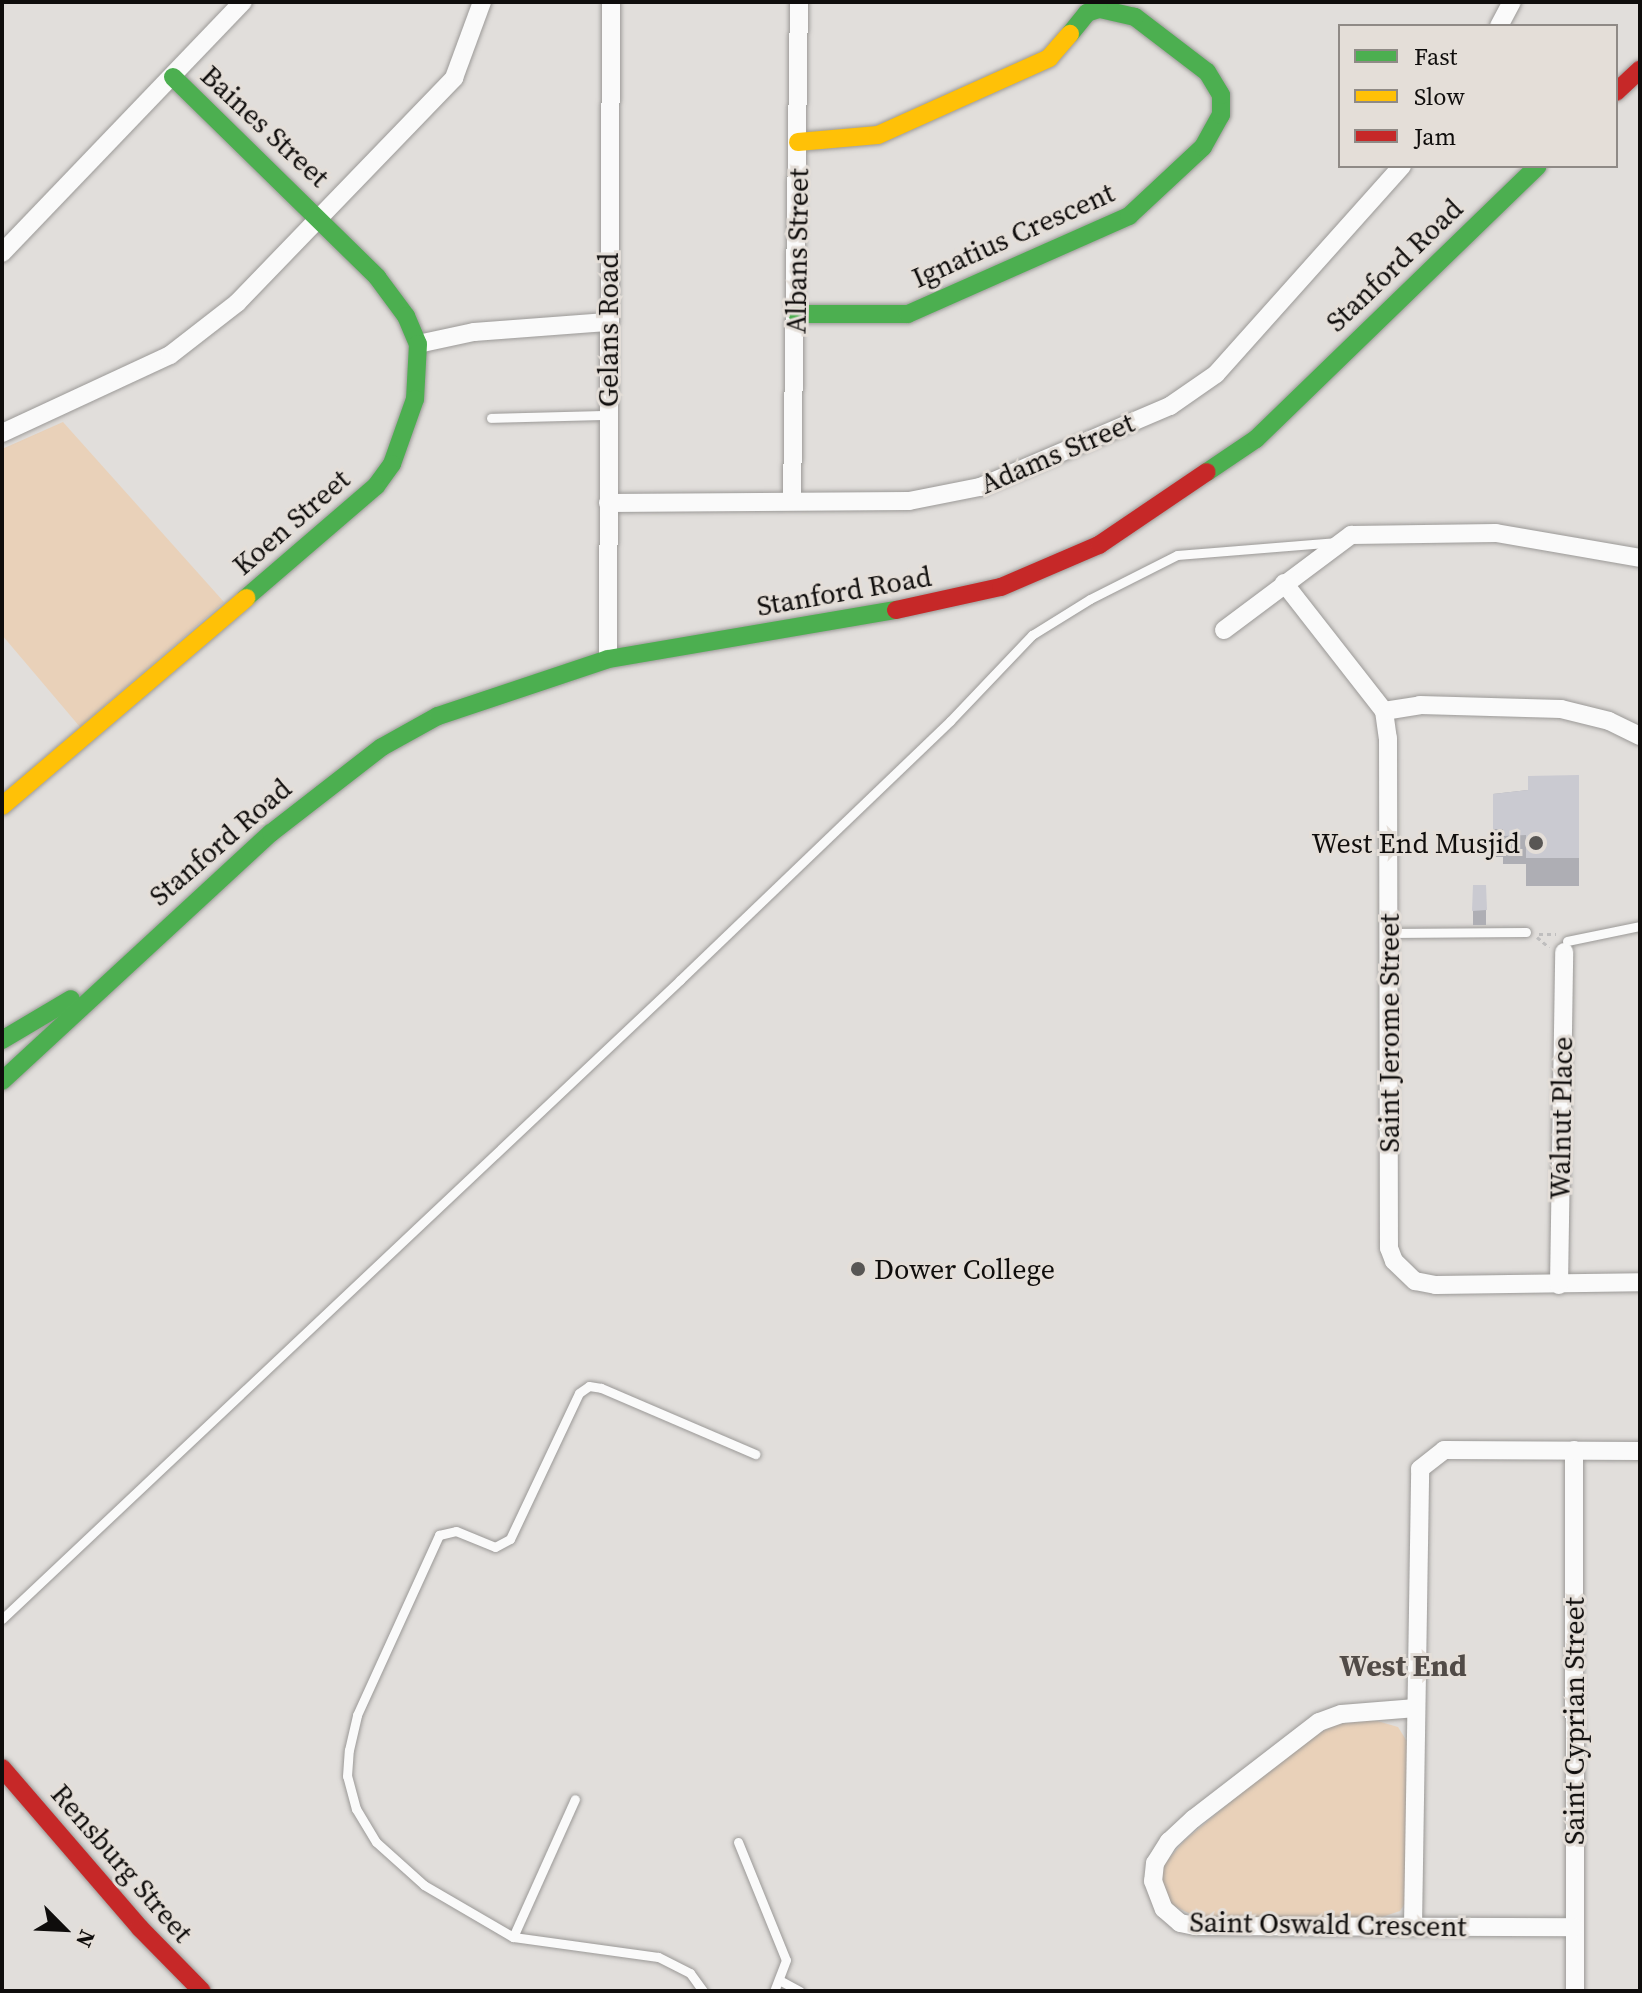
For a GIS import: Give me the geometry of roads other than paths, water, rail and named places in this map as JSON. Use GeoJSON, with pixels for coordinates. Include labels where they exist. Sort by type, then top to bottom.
{"type":"FeatureCollection","features":[{"type":"Feature","properties":{"kind":"street"},"geometry":{"type":"LineString","coordinates":[[2,253],[243,2]]}},
{"type":"Feature","properties":{"kind":"street"},"geometry":{"type":"LineString","coordinates":[[2,433],[170,355],[237,303],[318,215],[454,78],[482,2]]}},
{"type":"Feature","properties":{"kind":"street","name":"Gelans Road"},"geometry":{"type":"LineString","coordinates":[[608,659],[607,322],[611,2]]}},
{"type":"Feature","properties":{"kind":"street","name":"Albans Street"},"geometry":{"type":"LineString","coordinates":[[792,500],[799,2]]}},
{"type":"Feature","properties":{"kind":"street"},"geometry":{"type":"LineString","coordinates":[[1500,24],[1512,2]]}},
{"type":"Feature","properties":{"kind":"street","name":"Ignatius Crescent"},"geometry":{"type":"LineString","coordinates":[[797,314],[874,318],[908,314],[1129,216],[1203,147],[1221,115],[1221,95],[1207,72],[1135,17],[1099,9],[1087,13],[1049,58],[963,98],[878,135],[798,142]]}},
{"type":"Feature","properties":{"kind":"street"},"geometry":{"type":"LineString","coordinates":[[1618,90],[1640,70]]}},
{"type":"Feature","properties":{"kind":"street","name":"Baines Street"},"geometry":{"type":"LineString","coordinates":[[173,77],[318,215]]}},
{"type":"Feature","properties":{"kind":"street","name":"Adams Street"},"geometry":{"type":"LineString","coordinates":[[608,503],[935,499],[980,487],[1170,406],[1241,350],[1400,168]]}},
{"type":"Feature","properties":{"kind":"street","name":"Stanford Road"},"geometry":{"type":"LineString","coordinates":[[2,1081],[109,977],[271,833],[382,747],[438,716],[608,659],[946,602],[1001,587],[1099,545],[1256,439],[1536,168]]}},
{"type":"Feature","properties":{"kind":"street"},"geometry":{"type":"LineString","coordinates":[[318,215],[377,277],[406,316],[418,344],[474,332],[607,322]]}},
{"type":"Feature","properties":{"kind":"street","name":"Koen Street"},"geometry":{"type":"LineString","coordinates":[[6,796],[376,486],[392,464],[412,408],[418,344]]}},
{"type":"Feature","properties":{"kind":"street"},"geometry":{"type":"LineString","coordinates":[[1224,630],[1337,542],[1372,532],[1496,533],[1640,558]]}},
{"type":"Feature","properties":{"kind":"street"},"geometry":{"type":"LineString","coordinates":[[1284,583],[1384,711],[1420,705],[1561,709],[1609,721],[1640,736]]}},
{"type":"Feature","properties":{"kind":"street","name":"Saint Jerome Street"},"geometry":{"type":"LineString","coordinates":[[1384,711],[1388,738],[1389,1248],[1394,1261],[1415,1281],[1436,1285],[1640,1282]]}},
{"type":"Feature","properties":{"kind":"street","name":"Walnut Place"},"geometry":{"type":"LineString","coordinates":[[1559,1285],[1566,945]]}},
{"type":"Feature","properties":{"kind":"street","name":"Stanford Road"},"geometry":{"type":"LineString","coordinates":[[2,1040],[109,977]]}},
{"type":"Feature","properties":{"kind":"street"},"geometry":{"type":"LineString","coordinates":[[1413,1927],[1416,1487],[1420,1469],[1429,1458],[1444,1450],[1640,1451]]}},
{"type":"Feature","properties":{"kind":"street","name":"Saint Cyprian Street"},"geometry":{"type":"LineString","coordinates":[[1574,1450],[1575,1991]]}},
{"type":"Feature","properties":{"kind":"street","name":"Saint Oswald Crescent"},"geometry":{"type":"LineString","coordinates":[[1416,1708],[1341,1714],[1319,1722],[1169,1841],[1152,1872],[1157,1897],[1170,1916],[1195,1926],[1574,1927]]}},
{"type":"Feature","properties":{"kind":"street","name":"Rensburg Street"},"geometry":{"type":"LineString","coordinates":[[2,1768],[140,1928],[202,1991]]}},
{"type":"Feature","properties":{"kind":"lane"},"geometry":{"type":"LineString","coordinates":[[491,418],[608,415]]}},
{"type":"Feature","properties":{"kind":"lane"},"geometry":{"type":"LineString","coordinates":[[2,1619],[680,980],[950,721],[1032,635],[1090,599],[1177,555],[1337,542]]}},
{"type":"Feature","properties":{"kind":"lane"},"geometry":{"type":"LineString","coordinates":[[1566,945],[1640,926]]}},
{"type":"Feature","properties":{"kind":"lane"},"geometry":{"type":"LineString","coordinates":[[1389,933],[1531,934]]}},
{"type":"Feature","properties":{"kind":"lane"},"geometry":{"type":"LineString","coordinates":[[703,1991],[690,1973],[658,1957],[513,1937],[452,1904],[398,1865],[356,1809],[347,1776],[357,1715],[427,1554],[443,1532],[456,1531],[495,1547],[510,1539],[574,1400],[589,1386],[755,1454]]}},
{"type":"Feature","properties":{"kind":"lane"},"geometry":{"type":"LineString","coordinates":[[513,1937],[575,1799]]}},
{"type":"Feature","properties":{"kind":"lane"},"geometry":{"type":"LineString","coordinates":[[738,1842],[786,1960],[781,1981],[774,1991]]}},
{"type":"Feature","properties":{"kind":"lane"},"geometry":{"type":"LineString","coordinates":[[781,1981],[800,1991]]}},
{"type":"Feature","properties":{"kind":"place","name":"West End Musjid"},"geometry":{"type":"Point","coordinates":[1536,843]}},
{"type":"Feature","properties":{"kind":"place","name":"Dower College"},"geometry":{"type":"Point","coordinates":[858,1269]}},
{"type":"Feature","properties":{"kind":"district","name":"West End"},"geometry":{"type":"Point","coordinates":[1403,1666]}}]}
